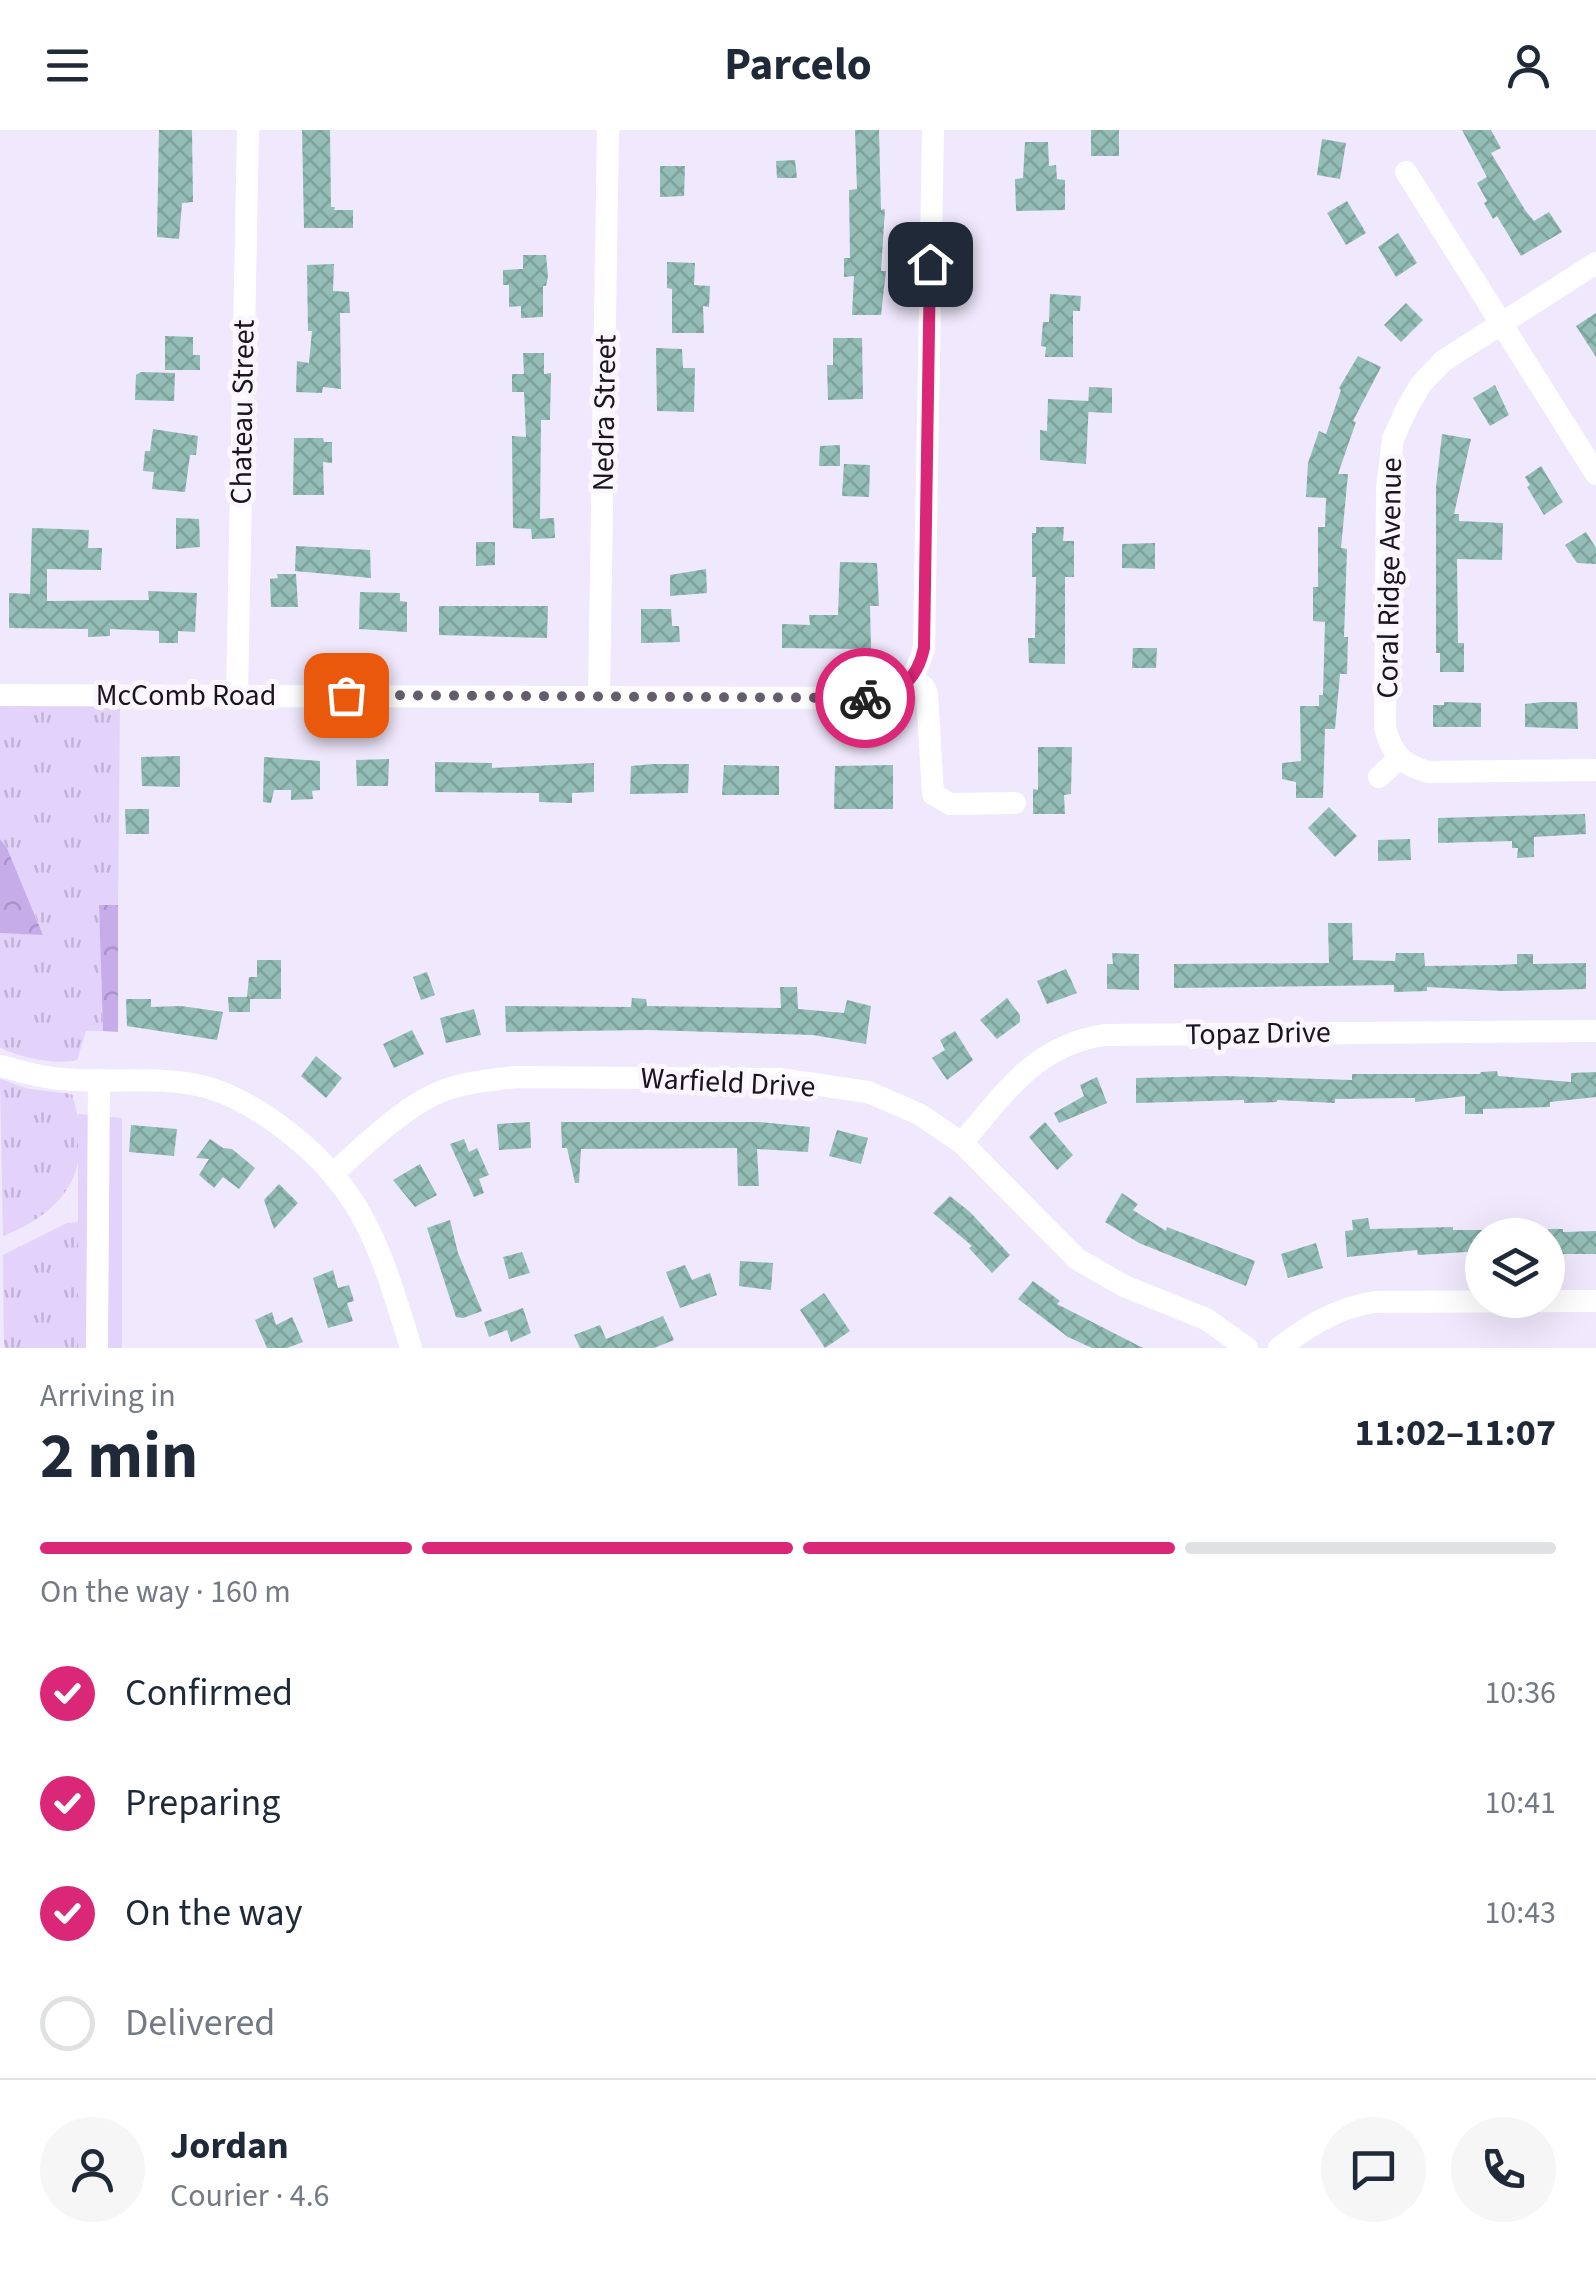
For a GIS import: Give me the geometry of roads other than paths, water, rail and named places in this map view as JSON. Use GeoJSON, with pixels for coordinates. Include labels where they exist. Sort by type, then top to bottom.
{"type":"FeatureCollection","features":[{"type":"Feature","properties":{"kind":"street","name":"Chateau Street"},"geometry":{"type":"LineString","coordinates":[[237,694],[248,130]]}},
{"type":"Feature","properties":{"kind":"street","name":"Nedra Street"},"geometry":{"type":"LineString","coordinates":[[598,695],[608,130]]}},
{"type":"Feature","properties":{"kind":"street"},"geometry":{"type":"LineString","coordinates":[[933,130],[924,648],[920,666],[909,682],[924,687],[927,694],[934,794],[950,804],[1015,803]]}},
{"type":"Feature","properties":{"kind":"street"},"geometry":{"type":"LineString","coordinates":[[1406,172],[1596,474]]}},
{"type":"Feature","properties":{"kind":"street","name":"Coral Ridge Avenue"},"geometry":{"type":"LineString","coordinates":[[1399,758],[1389,744],[1386,727],[1387,488],[1393,440],[1421,384],[1443,361],[1596,263]]}},
{"type":"Feature","properties":{"kind":"street","name":"McComb Road"},"geometry":{"type":"LineString","coordinates":[[0,694],[866,698],[889,694],[909,682]]}},
{"type":"Feature","properties":{"kind":"street"},"geometry":{"type":"LineString","coordinates":[[1380,777],[1399,758],[1412,768],[1428,772],[1596,770]]}},
{"type":"Feature","properties":{"kind":"street","name":"Topaz Drive"},"geometry":{"type":"LineString","coordinates":[[962,1143],[1031,1065],[1077,1039],[1122,1034],[1596,1031]]}},
{"type":"Feature","properties":{"kind":"street"},"geometry":{"type":"LineString","coordinates":[[0,1066],[53,1078],[198,1085],[248,1104],[289,1132],[334,1173],[358,1204],[376,1238],[412,1348]]}},
{"type":"Feature","properties":{"kind":"street","name":"Warfield Drive"},"geometry":{"type":"LineString","coordinates":[[334,1173],[377,1134],[438,1092],[475,1082],[517,1076],[780,1079],[868,1092],[919,1114],[962,1143],[1077,1260],[1124,1286],[1206,1319],[1247,1348]]}},
{"type":"Feature","properties":{"kind":"street"},"geometry":{"type":"LineString","coordinates":[[98,1348],[99,1080]]}},
{"type":"Feature","properties":{"kind":"street"},"geometry":{"type":"LineString","coordinates":[[1279,1348],[1323,1317],[1348,1306],[1375,1302],[1596,1301]]}}]}
